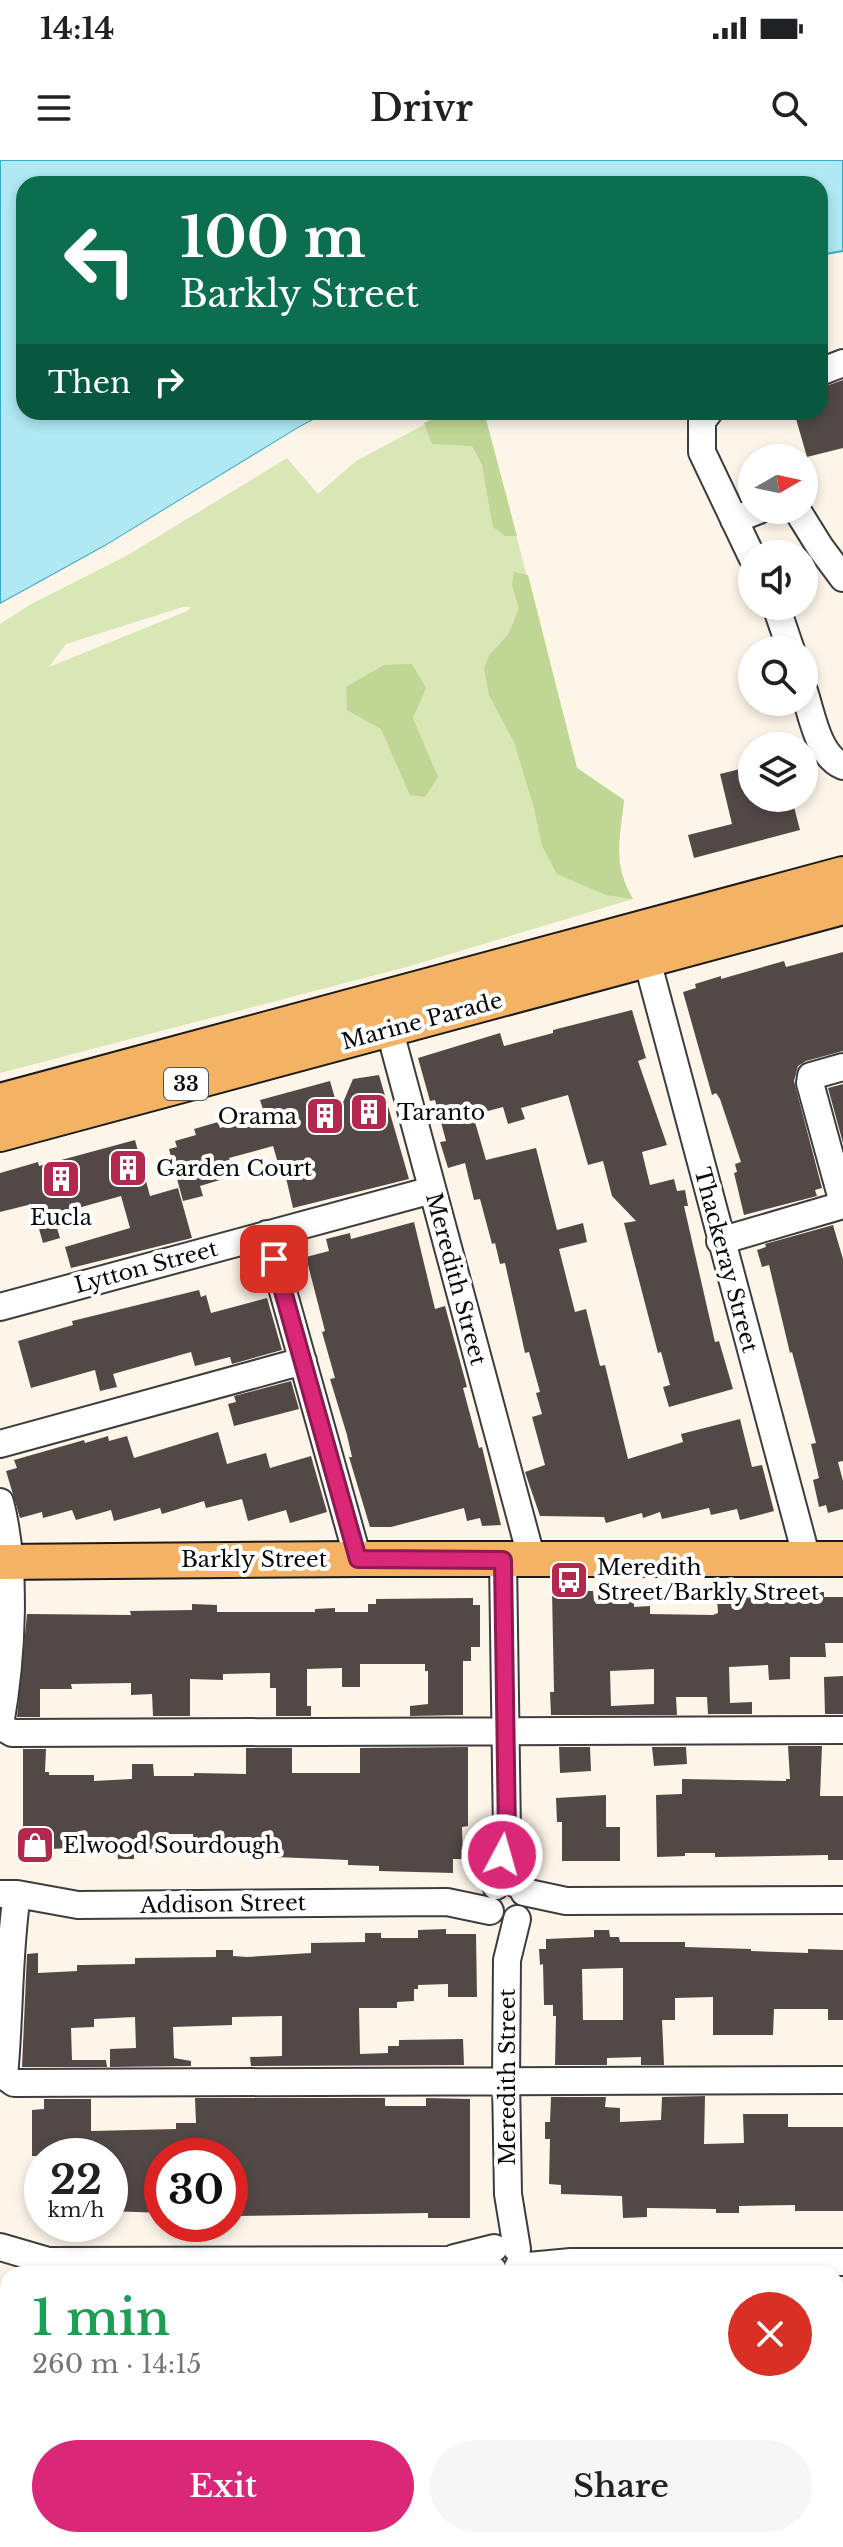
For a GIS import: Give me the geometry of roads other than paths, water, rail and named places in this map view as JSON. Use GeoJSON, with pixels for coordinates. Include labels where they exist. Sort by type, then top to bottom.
{"type":"FeatureCollection","features":[{"type":"Feature","properties":{"kind":"main road","name":"Marine Parade"},"geometry":{"type":"LineString","coordinates":[[0,1134],[843,874]]}},
{"type":"Feature","properties":{"kind":"main road","name":"Marine Parade"},"geometry":{"type":"LineString","coordinates":[[0,1101],[385,1014],[647,960],[843,907]]}},
{"type":"Feature","properties":{"kind":"main road","name":"Barkly Street"},"geometry":{"type":"LineString","coordinates":[[4,1562],[843,1559]]}},
{"type":"Feature","properties":{"kind":"street"},"geometry":{"type":"LineString","coordinates":[[703,420],[702,452],[744,540]]}},
{"type":"Feature","properties":{"kind":"street"},"geometry":{"type":"LineString","coordinates":[[734,520],[738,518]]}},
{"type":"Feature","properties":{"kind":"street"},"geometry":{"type":"LineString","coordinates":[[806,524],[843,578]]}},
{"type":"Feature","properties":{"kind":"street"},"geometry":{"type":"LineString","coordinates":[[812,716],[832,762],[843,766]]}},
{"type":"Feature","properties":{"kind":"street","name":"Thackeray Street"},"geometry":{"type":"LineString","coordinates":[[647,960],[807,1559]]}},
{"type":"Feature","properties":{"kind":"street","name":"Meredith Street"},"geometry":{"type":"LineString","coordinates":[[385,1014],[432,1190],[517,1560],[506,1731],[506,2264]]}},
{"type":"Feature","properties":{"kind":"street"},"geometry":{"type":"LineString","coordinates":[[720,1241],[843,1204],[810,1083],[811,1076],[843,1067]]}},
{"type":"Feature","properties":{"kind":"street","name":"Lytton Street"},"geometry":{"type":"LineString","coordinates":[[0,1307],[432,1190]]}},
{"type":"Feature","properties":{"kind":"street"},"geometry":{"type":"LineString","coordinates":[[267,1234],[358,1559]]}},
{"type":"Feature","properties":{"kind":"street"},"geometry":{"type":"LineString","coordinates":[[0,1444],[303,1361]]}},
{"type":"Feature","properties":{"kind":"street"},"geometry":{"type":"LineString","coordinates":[[0,1502],[7,1529],[4,1562],[8,1681],[0,1726],[12,1733],[843,1730]]}},
{"type":"Feature","properties":{"kind":"street"},"geometry":{"type":"LineString","coordinates":[[6,1894],[11,1938],[4,2076],[14,2083],[843,2080]]}},
{"type":"Feature","properties":{"kind":"street","name":"Addison Street"},"geometry":{"type":"LineString","coordinates":[[6,1894],[78,1905],[843,1900]]}},
{"type":"Feature","properties":{"kind":"street"},"geometry":{"type":"LineString","coordinates":[[9,2258],[48,2261],[447,2260],[506,2264],[843,2262]]}},
{"type":"Feature","properties":{"kind":"water"},"geometry":{"type":"Polygon","coordinates":[[[0,160],[843,160],[843,251],[828,254],[828,176],[16,176],[16,420],[313,420],[105,546],[0,604],[0,160]]]}},
{"type":"Feature","properties":{"kind":"place","name":"Taranto"},"geometry":{"type":"Point","coordinates":[369,1112]}},
{"type":"Feature","properties":{"kind":"place","name":"Orama"},"geometry":{"type":"Point","coordinates":[325,1116]}},
{"type":"Feature","properties":{"kind":"place","name":"Garden Court"},"geometry":{"type":"Point","coordinates":[128,1168]}},
{"type":"Feature","properties":{"kind":"place","name":"Eucla"},"geometry":{"type":"Point","coordinates":[61,1179]}},
{"type":"Feature","properties":{"kind":"place","name":"Meredith Street/Barkly Street"},"geometry":{"type":"Point","coordinates":[569,1580]}},
{"type":"Feature","properties":{"kind":"place","name":"Elwood Sourdough"},"geometry":{"type":"Point","coordinates":[35,1845]}}]}
